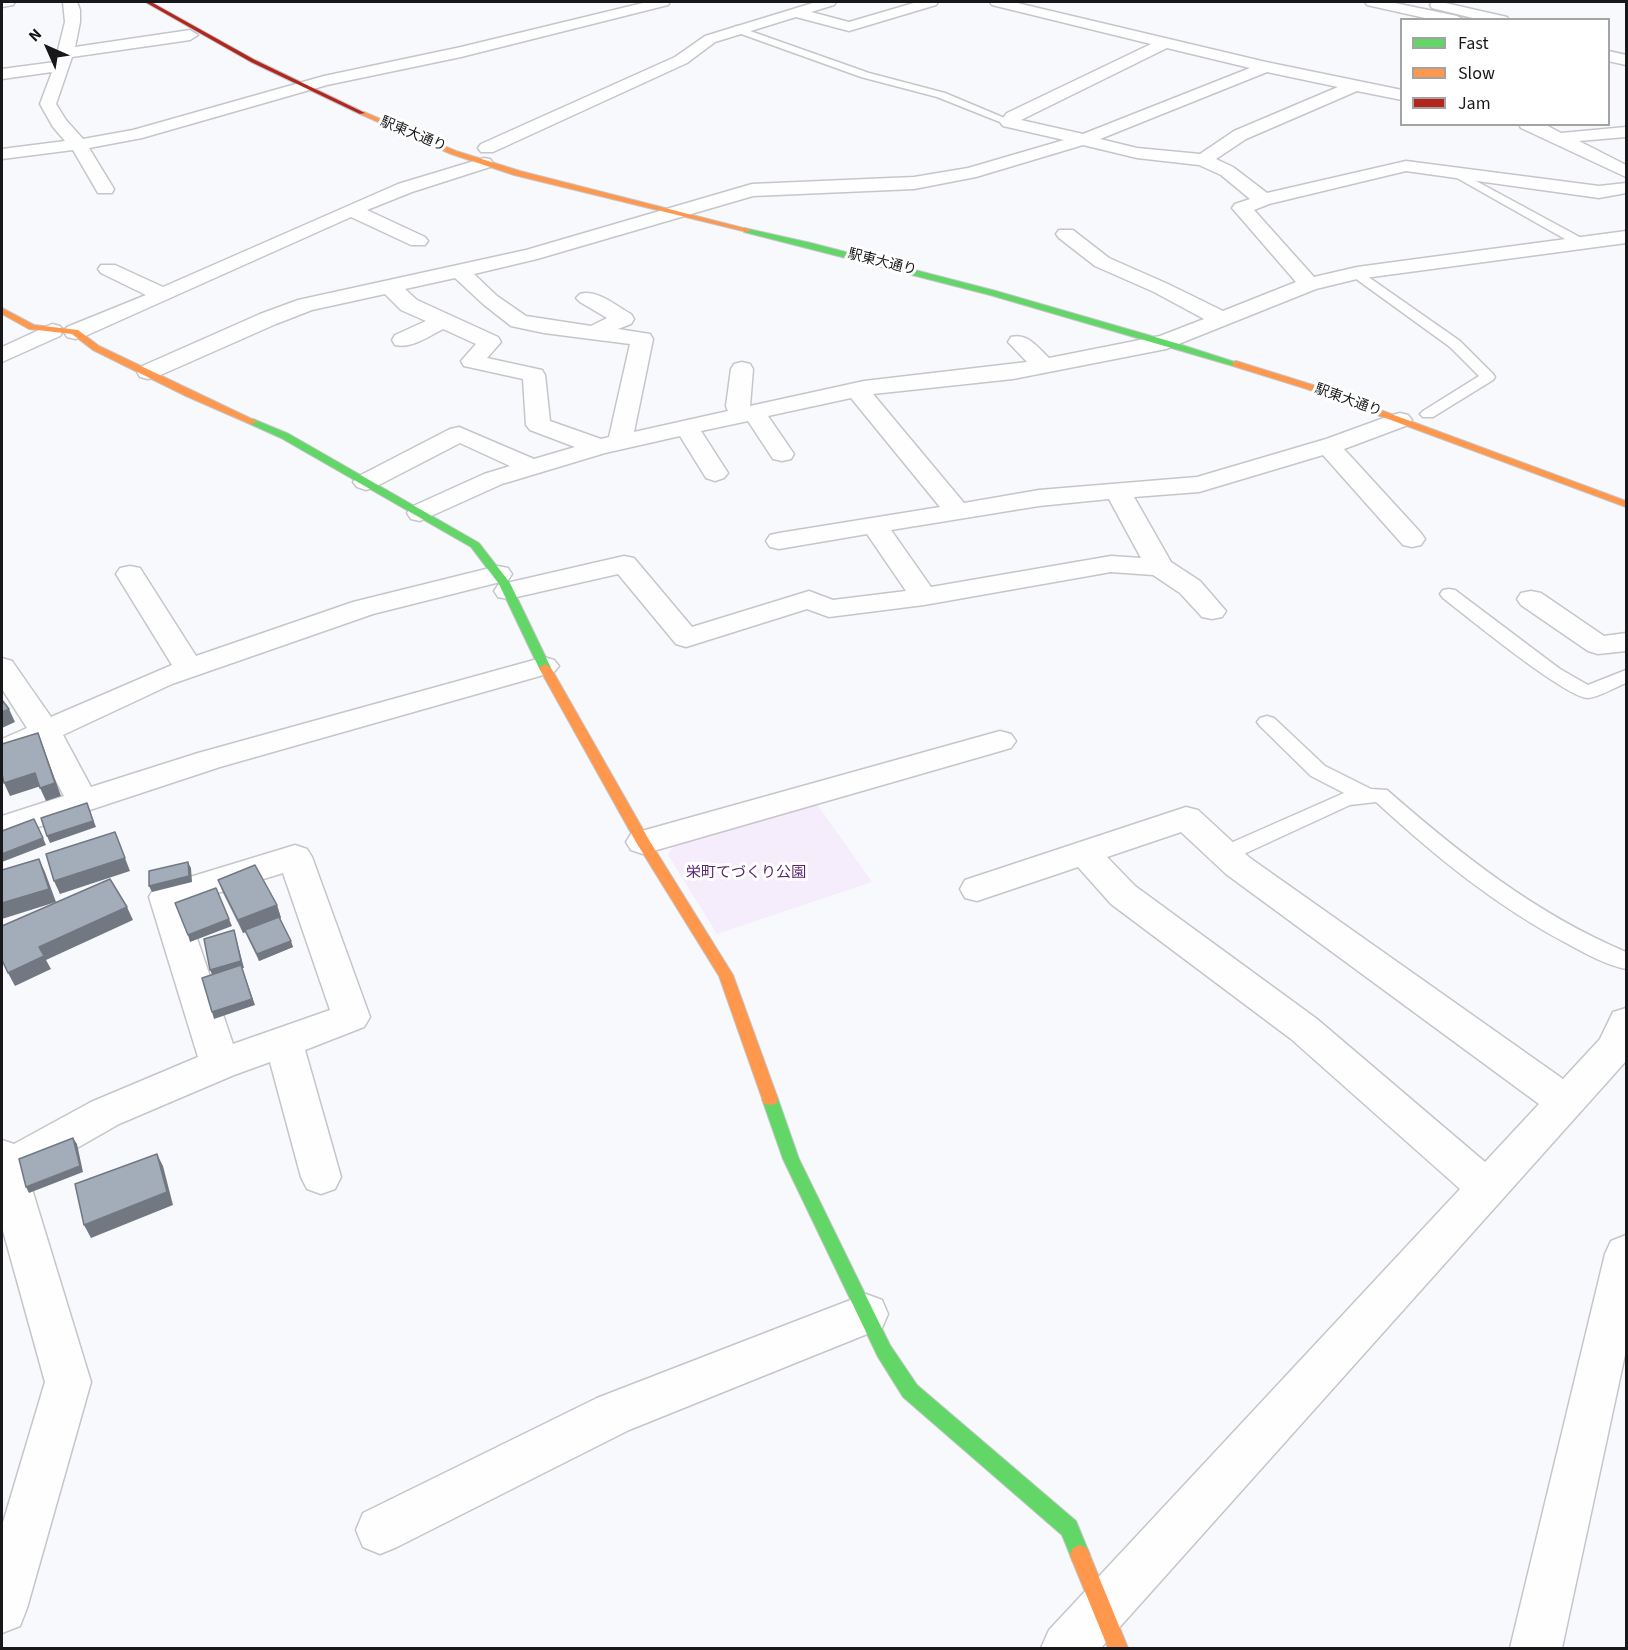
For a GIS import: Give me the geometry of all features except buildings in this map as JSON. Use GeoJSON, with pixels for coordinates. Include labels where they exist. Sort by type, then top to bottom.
{"type":"FeatureCollection","features":[{"type":"Feature","properties":{"kind":"street"},"geometry":{"type":"LineString","coordinates":[[2,3],[8,2]]}},
{"type":"Feature","properties":{"kind":"street"},"geometry":{"type":"LineString","coordinates":[[70,2],[73,6],[71,31],[48,104],[58,123],[78,144],[105,189]]}},
{"type":"Feature","properties":{"kind":"street","name":"駅東大通り"},"geometry":{"type":"LineString","coordinates":[[148,2],[203,35],[303,87],[418,138],[483,152],[509,155]]}},
{"type":"Feature","properties":{"kind":"street","name":"駅東大通り"},"geometry":{"type":"LineString","coordinates":[[170,2],[324,81],[400,115]]}},
{"type":"Feature","properties":{"kind":"street"},"geometry":{"type":"LineString","coordinates":[[2,154],[105,141],[158,129],[324,81],[461,51],[663,2]]}},
{"type":"Feature","properties":{"kind":"street"},"geometry":{"type":"LineString","coordinates":[[2,311],[32,327],[75,332],[405,188],[681,60],[710,39],[736,29],[829,2]]}},
{"type":"Feature","properties":{"kind":"street"},"geometry":{"type":"LineString","coordinates":[[794,12],[849,27],[931,2]]}},
{"type":"Feature","properties":{"kind":"street"},"geometry":{"type":"LineString","coordinates":[[996,2],[1266,67],[1400,95]]}},
{"type":"Feature","properties":{"kind":"street"},"geometry":{"type":"LineString","coordinates":[[1372,2],[1448,18]]}},
{"type":"Feature","properties":{"kind":"street"},"geometry":{"type":"LineString","coordinates":[[1421,2],[1493,18]]}},
{"type":"Feature","properties":{"kind":"street"},"geometry":{"type":"LineString","coordinates":[[2,74],[190,35]]}},
{"type":"Feature","properties":{"kind":"street"},"geometry":{"type":"LineString","coordinates":[[1167,42],[1012,117],[1009,122],[1137,153],[1203,160],[1227,171],[1263,200]]}},
{"type":"Feature","properties":{"kind":"street"},"geometry":{"type":"LineString","coordinates":[[1610,44],[1626,48]]}},
{"type":"Feature","properties":{"kind":"street"},"geometry":{"type":"LineString","coordinates":[[1610,56],[1626,60]]}},
{"type":"Feature","properties":{"kind":"street"},"geometry":{"type":"LineString","coordinates":[[148,372],[287,312],[388,285],[530,255],[752,190],[914,183],[970,173],[1083,140],[1266,67]]}},
{"type":"Feature","properties":{"kind":"street"},"geometry":{"type":"LineString","coordinates":[[1203,160],[1240,135],[1354,86]]}},
{"type":"Feature","properties":{"kind":"street"},"geometry":{"type":"LineString","coordinates":[[1532,126],[1626,172]]}},
{"type":"Feature","properties":{"kind":"street"},"geometry":{"type":"LineString","coordinates":[[1559,138],[1626,132]]}},
{"type":"Feature","properties":{"kind":"street","name":"駅東大通り"},"geometry":{"type":"LineString","coordinates":[[483,152],[558,184],[1183,336],[1310,387],[1450,422]]}},
{"type":"Feature","properties":{"kind":"street"},"geometry":{"type":"LineString","coordinates":[[1309,284],[1242,208],[1263,200],[1406,166],[1599,192],[1626,188]]}},
{"type":"Feature","properties":{"kind":"street","name":"駅東大通り"},"geometry":{"type":"LineString","coordinates":[[554,169],[957,269]]}},
{"type":"Feature","properties":{"kind":"street"},"geometry":{"type":"LineString","coordinates":[[351,210],[418,241]]}},
{"type":"Feature","properties":{"kind":"street"},"geometry":{"type":"LineString","coordinates":[[1066,234],[1102,262],[1161,288],[1223,320]]}},
{"type":"Feature","properties":{"kind":"street"},"geometry":{"type":"LineString","coordinates":[[420,513],[473,488],[530,466],[609,445],[857,390],[945,378],[1013,372],[1183,336],[1309,284],[1358,273],[1626,237]]}},
{"type":"Feature","properties":{"kind":"street"},"geometry":{"type":"LineString","coordinates":[[108,269],[163,295]]}},
{"type":"Feature","properties":{"kind":"street"},"geometry":{"type":"LineString","coordinates":[[458,270],[490,300],[519,321],[642,339],[609,445]]}},
{"type":"Feature","properties":{"kind":"street"},"geometry":{"type":"LineString","coordinates":[[388,285],[409,305],[490,342],[472,361],[534,375],[538,425],[609,445]]}},
{"type":"Feature","properties":{"kind":"street"},"geometry":{"type":"LineString","coordinates":[[587,298],[623,319],[594,333]]}},
{"type":"Feature","properties":{"kind":"street"},"geometry":{"type":"LineString","coordinates":[[403,340],[442,321]]}},
{"type":"Feature","properties":{"kind":"street"},"geometry":{"type":"LineString","coordinates":[[2,355],[52,331]]}},
{"type":"Feature","properties":{"kind":"street"},"geometry":{"type":"LineString","coordinates":[[75,332],[96,348],[189,394],[285,436],[475,545],[503,582],[544,666],[643,842],[726,975],[791,1159],[884,1351],[910,1391],[1069,1528],[1110,1630]]}},
{"type":"Feature","properties":{"kind":"street"},"geometry":{"type":"LineString","coordinates":[[1019,342],[1044,366]]}},
{"type":"Feature","properties":{"kind":"street"},"geometry":{"type":"LineString","coordinates":[[742,369],[738,406],[748,414],[782,454]]}},
{"type":"Feature","properties":{"kind":"street"},"geometry":{"type":"LineString","coordinates":[[857,390],[956,510]]}},
{"type":"Feature","properties":{"kind":"street"},"geometry":{"type":"LineString","coordinates":[[779,541],[1039,498],[1199,484],[1328,446],[1415,415]]}},
{"type":"Feature","properties":{"kind":"street","name":"駅東大通り"},"geometry":{"type":"LineString","coordinates":[[1415,415],[1626,504]]}},
{"type":"Feature","properties":{"kind":"street"},"geometry":{"type":"LineString","coordinates":[[687,428],[715,473]]}},
{"type":"Feature","properties":{"kind":"street"},"geometry":{"type":"LineString","coordinates":[[366,482],[459,434],[530,466]]}},
{"type":"Feature","properties":{"kind":"street"},"geometry":{"type":"LineString","coordinates":[[1328,446],[1412,539]]}},
{"type":"Feature","properties":{"kind":"street"},"geometry":{"type":"LineString","coordinates":[[1118,492],[1160,567],[1190,587],[1212,611]]}},
{"type":"Feature","properties":{"kind":"street"},"geometry":{"type":"LineString","coordinates":[[873,525],[924,597]]}},
{"type":"Feature","properties":{"kind":"street"},"geometry":{"type":"LineString","coordinates":[[2,751],[162,678],[363,608],[503,582],[624,564],[686,638],[809,599],[829,609],[924,597],[1111,564],[1160,567]]}},
{"type":"Feature","properties":{"kind":"street"},"geometry":{"type":"LineString","coordinates":[[130,574],[189,669]]}},
{"type":"Feature","properties":{"kind":"street"},"geometry":{"type":"LineString","coordinates":[[1531,599],[1598,645],[1626,642]]}},
{"type":"Feature","properties":{"kind":"street"},"geometry":{"type":"LineString","coordinates":[[2,828],[209,760],[544,666]]}},
{"type":"Feature","properties":{"kind":"street"},"geometry":{"type":"LineString","coordinates":[[2,667],[45,731],[82,800]]}},
{"type":"Feature","properties":{"kind":"street"},"geometry":{"type":"LineString","coordinates":[[643,842],[1000,741]]}},
{"type":"Feature","properties":{"kind":"street"},"geometry":{"type":"LineString","coordinates":[[977,889],[1186,818],[1238,866],[1565,1102]]}},
{"type":"Feature","properties":{"kind":"street"},"geometry":{"type":"LineString","coordinates":[[1083,853],[1123,895],[1304,1029],[1487,1188]]}},
{"type":"Feature","properties":{"kind":"street"},"geometry":{"type":"LineString","coordinates":[[2,1608],[68,1382],[3,1163],[105,1113],[220,1064],[351,1017],[295,857],[166,897],[220,1064]]}},
{"type":"Feature","properties":{"kind":"street"},"geometry":{"type":"LineString","coordinates":[[284,1042],[321,1177]]}},
{"type":"Feature","properties":{"kind":"street"},"geometry":{"type":"LineString","coordinates":[[1067,1648],[1110,1630],[1487,1188],[1565,1102],[1623,1043]]}},
{"type":"Feature","properties":{"kind":"street"},"geometry":{"type":"LineString","coordinates":[[1536,1648],[1619,1322],[1626,1254]]}},
{"type":"Feature","properties":{"kind":"street"},"geometry":{"type":"LineString","coordinates":[[380,1530],[613,1414],[866,1314]]}},
{"type":"Feature","properties":{"kind":"lane"},"geometry":{"type":"LineString","coordinates":[[736,29],[865,75],[940,95],[1009,122]]}},
{"type":"Feature","properties":{"kind":"lane"},"geometry":{"type":"LineString","coordinates":[[1454,172],[1583,244]]}},
{"type":"Feature","properties":{"kind":"lane"},"geometry":{"type":"LineString","coordinates":[[1358,273],[1455,345],[1488,377],[1415,415]]}},
{"type":"Feature","properties":{"kind":"lane"},"geometry":{"type":"LineString","coordinates":[[1449,594],[1553,673],[1587,692],[1626,676]]}},
{"type":"Feature","properties":{"kind":"lane"},"geometry":{"type":"LineString","coordinates":[[1267,722],[1318,771],[1368,796]]}},
{"type":"Feature","properties":{"kind":"lane"},"geometry":{"type":"LineString","coordinates":[[1225,854],[1346,799],[1380,795],[1459,861],[1537,917],[1626,961]]}},
{"type":"Feature","properties":{"kind":"green space","name":"栄町てづくり公園"},"geometry":{"type":"Polygon","coordinates":[[[817,804],[872,882],[717,934],[668,855],[674,845],[817,804]]]}},
{"type":"Feature","properties":{"kind":"waterway"},"geometry":{"type":"LineString","coordinates":[[1393,2],[1469,18]]}},
{"type":"Feature","properties":{"kind":"waterway"},"geometry":{"type":"LineString","coordinates":[[1610,50],[1626,54]]}},
{"type":"Feature","properties":{"kind":"traffic: fast"},"geometry":{"type":"LineString","coordinates":[[747,230],[993,293],[1236,364]]}},
{"type":"Feature","properties":{"kind":"traffic: fast"},"geometry":{"type":"LineString","coordinates":[[253,422],[285,436],[475,545],[504,583],[545,668]]}},
{"type":"Feature","properties":{"kind":"traffic: fast"},"geometry":{"type":"LineString","coordinates":[[770,1099],[791,1159],[884,1351],[910,1391],[1069,1528],[1080,1555]]}},
{"type":"Feature","properties":{"kind":"traffic: slow"},"geometry":{"type":"LineString","coordinates":[[362,113],[469,158],[517,173],[582,191],[747,230]]}},
{"type":"Feature","properties":{"kind":"traffic: slow"},"geometry":{"type":"LineString","coordinates":[[2,311],[32,327],[75,332],[96,348],[189,394],[253,422]]}},
{"type":"Feature","properties":{"kind":"traffic: slow"},"geometry":{"type":"LineString","coordinates":[[1236,364],[1310,387],[1626,504]]}},
{"type":"Feature","properties":{"kind":"traffic: slow"},"geometry":{"type":"LineString","coordinates":[[545,668],[643,842],[726,975],[770,1099]]}},
{"type":"Feature","properties":{"kind":"traffic: slow"},"geometry":{"type":"LineString","coordinates":[[1080,1555],[1118,1648]]}},
{"type":"Feature","properties":{"kind":"traffic: jam"},"geometry":{"type":"LineString","coordinates":[[148,2],[253,61],[362,113]]}}]}
